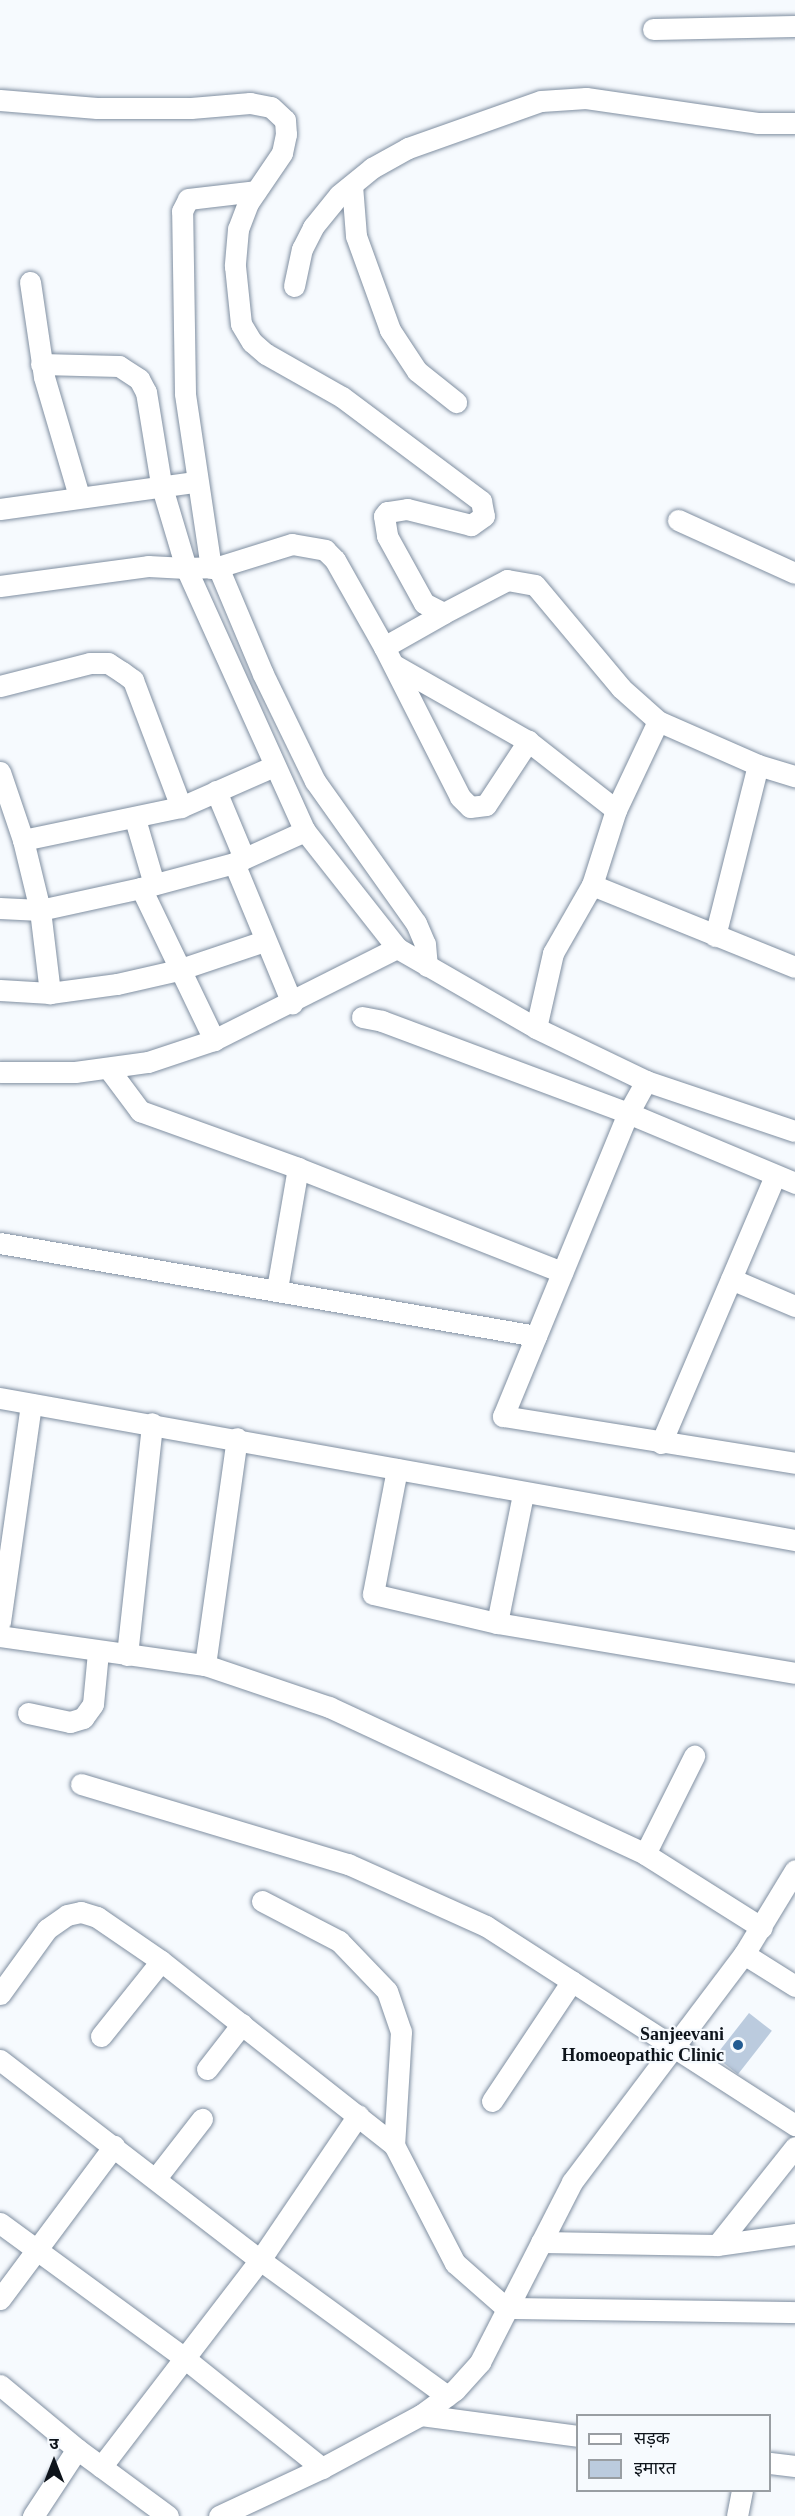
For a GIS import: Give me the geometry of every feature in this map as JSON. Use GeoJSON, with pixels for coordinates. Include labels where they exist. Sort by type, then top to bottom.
{"type":"FeatureCollection","features":[{"type":"Feature","properties":{"kind":"street"},"geometry":{"type":"LineString","coordinates":[[653,29],[795,26]]}},
{"type":"Feature","properties":{"kind":"street"},"geometry":{"type":"LineString","coordinates":[[294,286],[302,249],[314,227],[351,184],[408,148],[541,101],[564,97],[757,123],[795,123]]}},
{"type":"Feature","properties":{"kind":"street"},"geometry":{"type":"LineString","coordinates":[[0,100],[97,108],[191,108],[250,103],[271,107],[285,120],[286,134],[282,153],[256,191],[238,230],[235,266],[241,324],[252,342],[266,354],[342,397],[481,501],[485,509],[480,523],[471,525],[407,509],[387,512],[384,516],[387,536],[424,603],[444,613]]}},
{"type":"Feature","properties":{"kind":"street"},"geometry":{"type":"LineString","coordinates":[[351,184],[356,236],[390,330],[417,371],[456,402]]}},
{"type":"Feature","properties":{"kind":"street"},"geometry":{"type":"LineString","coordinates":[[256,191],[196,197],[183,204],[185,393],[195,482],[215,568],[252,680],[277,732],[274,766],[305,831],[422,933],[427,966]]}},
{"type":"Feature","properties":{"kind":"street"},"geometry":{"type":"LineString","coordinates":[[30,282],[41,364],[79,496]]}},
{"type":"Feature","properties":{"kind":"street"},"geometry":{"type":"LineString","coordinates":[[41,364],[95,363],[130,370],[146,392],[161,484],[186,568],[252,680],[277,732],[315,781],[397,948],[536,1029],[646,1081],[795,1131]]}},
{"type":"Feature","properties":{"kind":"street"},"geometry":{"type":"LineString","coordinates":[[0,509],[161,484],[195,482]]}},
{"type":"Feature","properties":{"kind":"street"},"geometry":{"type":"LineString","coordinates":[[678,520],[795,573]]}},
{"type":"Feature","properties":{"kind":"street"},"geometry":{"type":"LineString","coordinates":[[0,586],[148,566],[215,568],[292,544],[325,550],[335,560],[389,656],[460,797],[470,807],[486,805],[528,741]]}},
{"type":"Feature","properties":{"kind":"street"},"geometry":{"type":"LineString","coordinates":[[389,656],[444,613],[507,580],[536,585],[621,688],[658,721],[758,765],[795,776]]}},
{"type":"Feature","properties":{"kind":"street"},"geometry":{"type":"LineString","coordinates":[[389,656],[528,741],[616,810]]}},
{"type":"Feature","properties":{"kind":"street"},"geometry":{"type":"LineString","coordinates":[[0,686],[90,663],[108,663],[122,672],[133,680],[181,807]]}},
{"type":"Feature","properties":{"kind":"street"},"geometry":{"type":"LineString","coordinates":[[536,1029],[553,953],[592,885],[616,810],[658,721]]}},
{"type":"Feature","properties":{"kind":"street"},"geometry":{"type":"LineString","coordinates":[[715,936],[758,765]]}},
{"type":"Feature","properties":{"kind":"street"},"geometry":{"type":"LineString","coordinates":[[23,840],[135,819],[181,807],[274,766]]}},
{"type":"Feature","properties":{"kind":"street"},"geometry":{"type":"LineString","coordinates":[[0,772],[23,840],[40,910],[50,993]]}},
{"type":"Feature","properties":{"kind":"street"},"geometry":{"type":"LineString","coordinates":[[216,791],[264,941],[292,1004]]}},
{"type":"Feature","properties":{"kind":"street"},"geometry":{"type":"LineString","coordinates":[[135,819],[147,886],[178,970],[214,1040]]}},
{"type":"Feature","properties":{"kind":"street"},"geometry":{"type":"LineString","coordinates":[[0,908],[40,910],[147,886],[239,860],[305,831]]}},
{"type":"Feature","properties":{"kind":"street"},"geometry":{"type":"LineString","coordinates":[[592,885],[795,967]]}},
{"type":"Feature","properties":{"kind":"street"},"geometry":{"type":"LineString","coordinates":[[0,990],[50,993],[178,970],[264,941]]}},
{"type":"Feature","properties":{"kind":"street"},"geometry":{"type":"LineString","coordinates":[[0,1072],[108,1068],[148,1062],[214,1040],[292,1004],[397,948]]}},
{"type":"Feature","properties":{"kind":"street"},"geometry":{"type":"LineString","coordinates":[[362,1017],[382,1021],[628,1113],[795,1183]]}},
{"type":"Feature","properties":{"kind":"street"},"geometry":{"type":"LineString","coordinates":[[108,1068],[140,1112],[298,1168],[562,1272]]}},
{"type":"Feature","properties":{"kind":"street"},"geometry":{"type":"LineString","coordinates":[[646,1081],[628,1113],[503,1416],[795,1463]]}},
{"type":"Feature","properties":{"kind":"street"},"geometry":{"type":"LineString","coordinates":[[277,1289],[298,1168]]}},
{"type":"Feature","properties":{"kind":"street"},"geometry":{"type":"LineString","coordinates":[[661,1443],[775,1176]]}},
{"type":"Feature","properties":{"kind":"street"},"geometry":{"type":"LineString","coordinates":[[0,1243],[277,1289],[536,1336]]}},
{"type":"Feature","properties":{"kind":"street"},"geometry":{"type":"LineString","coordinates":[[730,1279],[795,1306]]}},
{"type":"Feature","properties":{"kind":"street"},"geometry":{"type":"LineString","coordinates":[[0,1398],[237,1438],[523,1494],[795,1540]]}},
{"type":"Feature","properties":{"kind":"street"},"geometry":{"type":"LineString","coordinates":[[0,1622],[4,1563],[31,1404]]}},
{"type":"Feature","properties":{"kind":"street"},"geometry":{"type":"LineString","coordinates":[[127,1655],[152,1424]]}},
{"type":"Feature","properties":{"kind":"street"},"geometry":{"type":"LineString","coordinates":[[205,1665],[237,1438]]}},
{"type":"Feature","properties":{"kind":"street"},"geometry":{"type":"LineString","coordinates":[[397,1469],[374,1594],[497,1623],[795,1673]]}},
{"type":"Feature","properties":{"kind":"street"},"geometry":{"type":"LineString","coordinates":[[497,1623],[523,1494]]}},
{"type":"Feature","properties":{"kind":"street"},"geometry":{"type":"LineString","coordinates":[[0,1636],[98,1652],[205,1665],[329,1707],[645,1854],[762,1928]]}},
{"type":"Feature","properties":{"kind":"street"},"geometry":{"type":"LineString","coordinates":[[28,1713],[70,1722],[83,1718],[93,1704],[98,1652]]}},
{"type":"Feature","properties":{"kind":"street"},"geometry":{"type":"LineString","coordinates":[[645,1854],[694,1756]]}},
{"type":"Feature","properties":{"kind":"street"},"geometry":{"type":"LineString","coordinates":[[81,1784],[348,1864],[486,1926],[671,2048],[795,2125]]}},
{"type":"Feature","properties":{"kind":"street"},"geometry":{"type":"LineString","coordinates":[[219,2516],[322,2468],[421,2415],[447,2396],[480,2362],[572,2182],[744,1954],[762,1928],[795,1870]]}},
{"type":"Feature","properties":{"kind":"street"},"geometry":{"type":"LineString","coordinates":[[262,1901],[339,1941],[387,1991],[401,2032],[394,2145]]}},
{"type":"Feature","properties":{"kind":"street"},"geometry":{"type":"LineString","coordinates":[[0,1994],[48,1929],[66,1915],[81,1912],[97,1917],[161,1961],[394,2145],[455,2263],[506,2308],[795,2312]]}},
{"type":"Feature","properties":{"kind":"street"},"geometry":{"type":"LineString","coordinates":[[744,1954],[795,1986]]}},
{"type":"Feature","properties":{"kind":"street"},"geometry":{"type":"LineString","coordinates":[[101,2036],[161,1961]]}},
{"type":"Feature","properties":{"kind":"street"},"geometry":{"type":"LineString","coordinates":[[492,2101],[572,1981]]}},
{"type":"Feature","properties":{"kind":"street"},"geometry":{"type":"LineString","coordinates":[[207,2069],[242,2024]]}},
{"type":"Feature","properties":{"kind":"street"},"geometry":{"type":"LineString","coordinates":[[0,2060],[260,2260],[447,2396]]}},
{"type":"Feature","properties":{"kind":"street"},"geometry":{"type":"LineString","coordinates":[[101,2467],[183,2356],[260,2260],[358,2115]]}},
{"type":"Feature","properties":{"kind":"street"},"geometry":{"type":"LineString","coordinates":[[156,2178],[202,2119]]}},
{"type":"Feature","properties":{"kind":"street"},"geometry":{"type":"LineString","coordinates":[[0,2299],[114,2146]]}},
{"type":"Feature","properties":{"kind":"street"},"geometry":{"type":"LineString","coordinates":[[717,2245],[795,2147]]}},
{"type":"Feature","properties":{"kind":"street"},"geometry":{"type":"LineString","coordinates":[[0,2223],[183,2356],[322,2468]]}},
{"type":"Feature","properties":{"kind":"street"},"geometry":{"type":"LineString","coordinates":[[541,2242],[717,2245],[795,2234]]}},
{"type":"Feature","properties":{"kind":"street"},"geometry":{"type":"LineString","coordinates":[[0,2385],[77,2449],[168,2516]]}},
{"type":"Feature","properties":{"kind":"street"},"geometry":{"type":"LineString","coordinates":[[421,2415],[576,2436]]}},
{"type":"Feature","properties":{"kind":"street"},"geometry":{"type":"LineString","coordinates":[[33,2516],[77,2449]]}},
{"type":"Feature","properties":{"kind":"street"},"geometry":{"type":"LineString","coordinates":[[771,2463],[795,2466]]}},
{"type":"Feature","properties":{"kind":"street"},"geometry":{"type":"LineString","coordinates":[[737,2516],[742,2492]]}},
{"type":"Feature","properties":{"kind":"building"},"geometry":{"type":"Polygon","coordinates":[[[749,2013],[772,2031],[738,2074],[715,2056],[749,2013]]]}},
{"type":"Feature","properties":{"kind":"place","name":"Sanjeevani Homoeopathic Clinic"},"geometry":{"type":"Point","coordinates":[738,2045]}}]}
